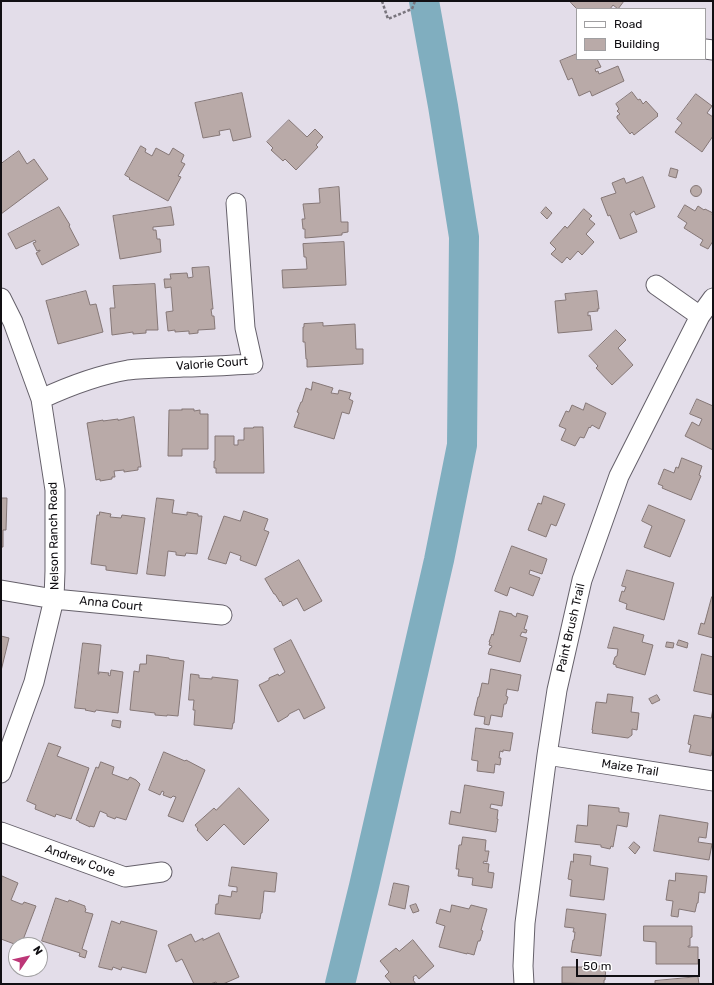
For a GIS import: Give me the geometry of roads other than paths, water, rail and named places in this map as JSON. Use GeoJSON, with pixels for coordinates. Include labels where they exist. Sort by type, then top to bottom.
{"type":"FeatureCollection","features":[{"type":"Feature","properties":{"kind":"street","name":"Valorie Court"},"geometry":{"type":"LineString","coordinates":[[41,399],[72,386],[109,374],[128,370],[142,368],[253,364],[245,328],[236,203]]}},
{"type":"Feature","properties":{"kind":"street"},"geometry":{"type":"LineString","coordinates":[[656,285],[700,316]]}},
{"type":"Feature","properties":{"kind":"street","name":"Nelson Ranch Road"},"geometry":{"type":"LineString","coordinates":[[1,298],[13,322],[41,399],[55,490],[54,599],[34,682],[1,773]]}},
{"type":"Feature","properties":{"kind":"street","name":"Paint Brush Trail"},"geometry":{"type":"LineString","coordinates":[[524,984],[523,966],[525,922],[547,756],[557,690],[582,580],[619,476],[700,316],[713,298]]}},
{"type":"Feature","properties":{"kind":"street","name":"Anna Court"},"geometry":{"type":"LineString","coordinates":[[1,590],[54,599],[222,615]]}},
{"type":"Feature","properties":{"kind":"street","name":"Maize Trail"},"geometry":{"type":"LineString","coordinates":[[547,756],[713,781]]}},
{"type":"Feature","properties":{"kind":"street","name":"Andrew Cove"},"geometry":{"type":"LineString","coordinates":[[1,832],[125,877],[162,872]]}},
{"type":"Feature","properties":{"kind":"waterway"},"geometry":{"type":"LineString","coordinates":[[340,984],[439,560],[462,445],[464,237],[424,1]]}}]}
